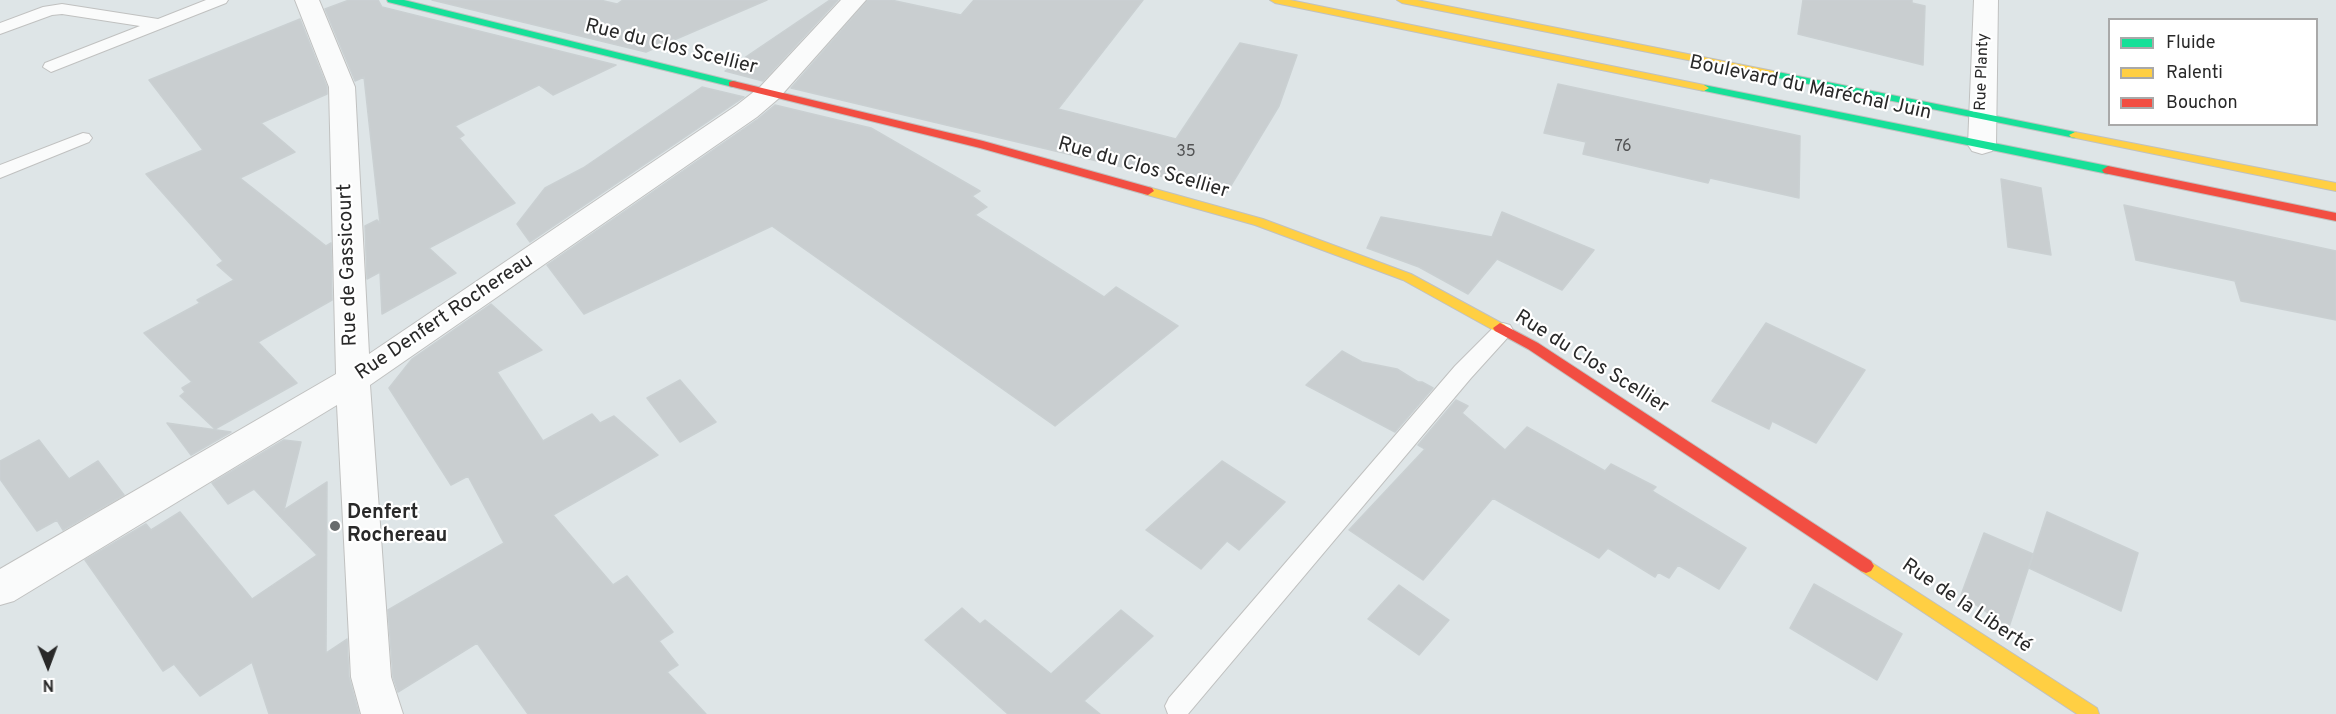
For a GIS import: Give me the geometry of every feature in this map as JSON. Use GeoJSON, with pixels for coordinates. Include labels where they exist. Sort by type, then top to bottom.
{"type":"FeatureCollection","features":[{"type":"Feature","properties":{"kind":"main road","name":"Rue du Clos Scellier"},"geometry":{"type":"LineString","coordinates":[[392,0],[983,145],[1259,222],[1407,277],[1533,346],[1818,532]]}},
{"type":"Feature","properties":{"kind":"main road","name":"Boulevard du Maréchal Juin"},"geometry":{"type":"LineString","coordinates":[[1275,0],[2336,217]]}},
{"type":"Feature","properties":{"kind":"main road","name":"Boulevard du Maréchal Juin"},"geometry":{"type":"LineString","coordinates":[[1402,0],[2336,188]]}},
{"type":"Feature","properties":{"kind":"main road","name":"Rue de la Liberté"},"geometry":{"type":"LineString","coordinates":[[1818,532],[2091,714]]}},
{"type":"Feature","properties":{"kind":"street","name":"Rue de Gassicourt"},"geometry":{"type":"LineString","coordinates":[[307,0],[342,87],[353,380],[371,677],[382,714]]}},
{"type":"Feature","properties":{"kind":"street","name":"Rue Denfert Rochereau"},"geometry":{"type":"LineString","coordinates":[[0,589],[353,380],[747,111],[770,93],[854,0]]}},
{"type":"Feature","properties":{"kind":"street","name":"Rue Planty"},"geometry":{"type":"LineString","coordinates":[[1982,144],[1986,0]]}},
{"type":"Feature","properties":{"kind":"lane"},"geometry":{"type":"LineString","coordinates":[[51,67],[220,0]]}},
{"type":"Feature","properties":{"kind":"lane"},"geometry":{"type":"LineString","coordinates":[[0,29],[49,10],[62,9],[160,24]]}},
{"type":"Feature","properties":{"kind":"lane"},"geometry":{"type":"LineString","coordinates":[[0,172],[83,138]]}},
{"type":"Feature","properties":{"kind":"lane"},"geometry":{"type":"LineString","coordinates":[[1178,706],[1463,372],[1503,330]]}},
{"type":"Feature","properties":{"kind":"building"},"geometry":{"type":"Polygon","coordinates":[[[349,0],[378,0],[382,7],[616,65],[553,95],[539,85],[455,126],[464,135],[459,138],[515,203],[429,248],[456,273],[382,314],[380,272],[367,279],[365,226],[377,220],[380,223],[364,77],[355,81],[325,9],[349,0]]]}},
{"type":"Feature","properties":{"kind":"building"},"geometry":{"type":"Polygon","coordinates":[[[432,0],[600,0],[617,4],[623,0],[767,0],[646,52],[432,0]]]}},
{"type":"Feature","properties":{"kind":"building"},"geometry":{"type":"Polygon","coordinates":[[[830,0],[838,0],[763,81],[725,71],[830,0]]]}},
{"type":"Feature","properties":{"kind":"building"},"geometry":{"type":"Polygon","coordinates":[[[868,0],[891,0],[961,15],[974,0],[1143,0],[1058,109],[1176,139],[1240,43],[1297,55],[1279,106],[1227,192],[791,88],[868,0]]]}},
{"type":"Feature","properties":{"kind":"building"},"geometry":{"type":"Polygon","coordinates":[[[1803,0],[1912,0],[1912,3],[1925,6],[1923,65],[1798,34],[1803,0]]]}},
{"type":"Feature","properties":{"kind":"building"},"geometry":{"type":"Polygon","coordinates":[[[300,19],[327,87],[327,94],[261,123],[295,152],[240,178],[326,246],[331,243],[332,300],[258,342],[297,383],[215,429],[180,396],[185,392],[182,388],[192,382],[144,333],[200,303],[197,300],[234,280],[217,265],[223,261],[146,174],[203,150],[149,80],[300,19]]]}},
{"type":"Feature","properties":{"kind":"building"},"geometry":{"type":"Polygon","coordinates":[[[1558,84],[1800,136],[1799,198],[1710,178],[1708,183],[1583,154],[1586,142],[1544,133],[1558,84]]]}},
{"type":"Feature","properties":{"kind":"building"},"geometry":{"type":"Polygon","coordinates":[[[702,87],[744,97],[530,242],[517,224],[545,188],[583,168],[702,87]]]}},
{"type":"Feature","properties":{"kind":"building"},"geometry":{"type":"Polygon","coordinates":[[[775,105],[871,128],[980,191],[972,196],[987,207],[975,215],[1104,297],[1116,287],[1178,326],[1055,426],[772,226],[584,314],[547,265],[775,105]]]}},
{"type":"Feature","properties":{"kind":"building"},"geometry":{"type":"Polygon","coordinates":[[[2001,179],[2041,188],[2051,255],[2008,247],[2001,179]]]}},
{"type":"Feature","properties":{"kind":"building"},"geometry":{"type":"Polygon","coordinates":[[[2124,205],[2336,251],[2336,320],[2241,301],[2235,281],[2136,260],[2124,205]]]}},
{"type":"Feature","properties":{"kind":"building"},"geometry":{"type":"Polygon","coordinates":[[[1502,212],[1594,250],[1562,290],[1497,259],[1468,294],[1419,267],[1367,248],[1381,217],[1492,237],[1502,212]]]}},
{"type":"Feature","properties":{"kind":"building"},"geometry":{"type":"Polygon","coordinates":[[[491,304],[542,350],[497,372],[543,441],[592,414],[600,423],[614,416],[658,455],[553,515],[613,585],[627,576],[673,632],[659,641],[678,665],[667,672],[706,714],[528,714],[477,643],[398,692],[393,677],[388,610],[504,543],[468,476],[451,485],[389,388],[412,359],[491,304]]]}},
{"type":"Feature","properties":{"kind":"building"},"geometry":{"type":"Polygon","coordinates":[[[1766,323],[1865,370],[1816,443],[1772,421],[1769,429],[1712,401],[1766,323]]]}},
{"type":"Feature","properties":{"kind":"building"},"geometry":{"type":"Polygon","coordinates":[[[1342,351],[1362,362],[1397,369],[1433,388],[1395,432],[1306,385],[1342,351]]]}},
{"type":"Feature","properties":{"kind":"building"},"geometry":{"type":"Polygon","coordinates":[[[680,380],[716,422],[680,442],[647,398],[680,380]]]}},
{"type":"Feature","properties":{"kind":"building"},"geometry":{"type":"Polygon","coordinates":[[[1456,400],[1468,406],[1462,413],[1505,450],[1527,427],[1605,471],[1611,464],[1656,487],[1652,491],[1746,548],[1719,589],[1678,565],[1669,578],[1658,572],[1655,577],[1608,548],[1599,558],[1493,498],[1423,580],[1349,530],[1425,449],[1418,445],[1456,400]]]}},
{"type":"Feature","properties":{"kind":"building"},"geometry":{"type":"Polygon","coordinates":[[[167,423],[231,432],[191,455],[167,423]]]}},
{"type":"Feature","properties":{"kind":"building"},"geometry":{"type":"Polygon","coordinates":[[[39,440],[69,479],[98,461],[124,495],[63,530],[57,520],[37,531],[0,479],[0,461],[39,440]]]}},
{"type":"Feature","properties":{"kind":"building"},"geometry":{"type":"Polygon","coordinates":[[[284,440],[301,442],[284,510],[327,482],[326,653],[347,639],[349,677],[359,714],[269,714],[252,662],[200,696],[174,664],[163,671],[85,560],[146,524],[151,530],[180,512],[252,599],[317,555],[254,489],[228,504],[212,483],[284,440]]]}},
{"type":"Feature","properties":{"kind":"building"},"geometry":{"type":"Polygon","coordinates":[[[1222,461],[1285,502],[1239,550],[1227,541],[1201,569],[1146,530],[1222,461]]]}},
{"type":"Feature","properties":{"kind":"building"},"geometry":{"type":"Polygon","coordinates":[[[2047,512],[2138,553],[2121,611],[2029,568],[2047,512]]]}},
{"type":"Feature","properties":{"kind":"building"},"geometry":{"type":"Polygon","coordinates":[[[1984,533],[2033,554],[2009,627],[1961,595],[1984,533]]]}},
{"type":"Feature","properties":{"kind":"building"},"geometry":{"type":"Polygon","coordinates":[[[1814,584],[1902,634],[1877,680],[1790,628],[1814,584]]]}},
{"type":"Feature","properties":{"kind":"building"},"geometry":{"type":"Polygon","coordinates":[[[1399,585],[1449,620],[1419,655],[1368,619],[1399,585]]]}},
{"type":"Feature","properties":{"kind":"building"},"geometry":{"type":"Polygon","coordinates":[[[962,608],[980,624],[985,620],[1051,674],[1121,610],[1153,636],[1084,701],[1100,714],[1008,714],[925,640],[962,608]]]}},
{"type":"Feature","properties":{"kind":"traffic: fast"},"geometry":{"type":"LineString","coordinates":[[392,0],[733,84]]}},
{"type":"Feature","properties":{"kind":"traffic: fast"},"geometry":{"type":"LineString","coordinates":[[1773,74],[2075,135]]}},
{"type":"Feature","properties":{"kind":"traffic: fast"},"geometry":{"type":"LineString","coordinates":[[1704,88],[2108,170]]}},
{"type":"Feature","properties":{"kind":"traffic: slow"},"geometry":{"type":"LineString","coordinates":[[1275,0],[1704,88]]}},
{"type":"Feature","properties":{"kind":"traffic: slow"},"geometry":{"type":"LineString","coordinates":[[1402,0],[1773,74]]}},
{"type":"Feature","properties":{"kind":"traffic: slow"},"geometry":{"type":"LineString","coordinates":[[2075,135],[2336,187]]}},
{"type":"Feature","properties":{"kind":"traffic: slow"},"geometry":{"type":"LineString","coordinates":[[1148,191],[1259,222],[1407,277],[1500,328]]}},
{"type":"Feature","properties":{"kind":"traffic: slow"},"geometry":{"type":"LineString","coordinates":[[1866,566],[2091,714]]}},
{"type":"Feature","properties":{"kind":"traffic: jam"},"geometry":{"type":"LineString","coordinates":[[733,84],[983,145],[1148,191]]}},
{"type":"Feature","properties":{"kind":"traffic: jam"},"geometry":{"type":"LineString","coordinates":[[2108,170],[2336,217]]}},
{"type":"Feature","properties":{"kind":"traffic: jam"},"geometry":{"type":"LineString","coordinates":[[1500,328],[1533,346],[1866,566]]}},
{"type":"Feature","properties":{"kind":"place","name":"Denfert Rochereau"},"geometry":{"type":"Point","coordinates":[335,526]}}]}
